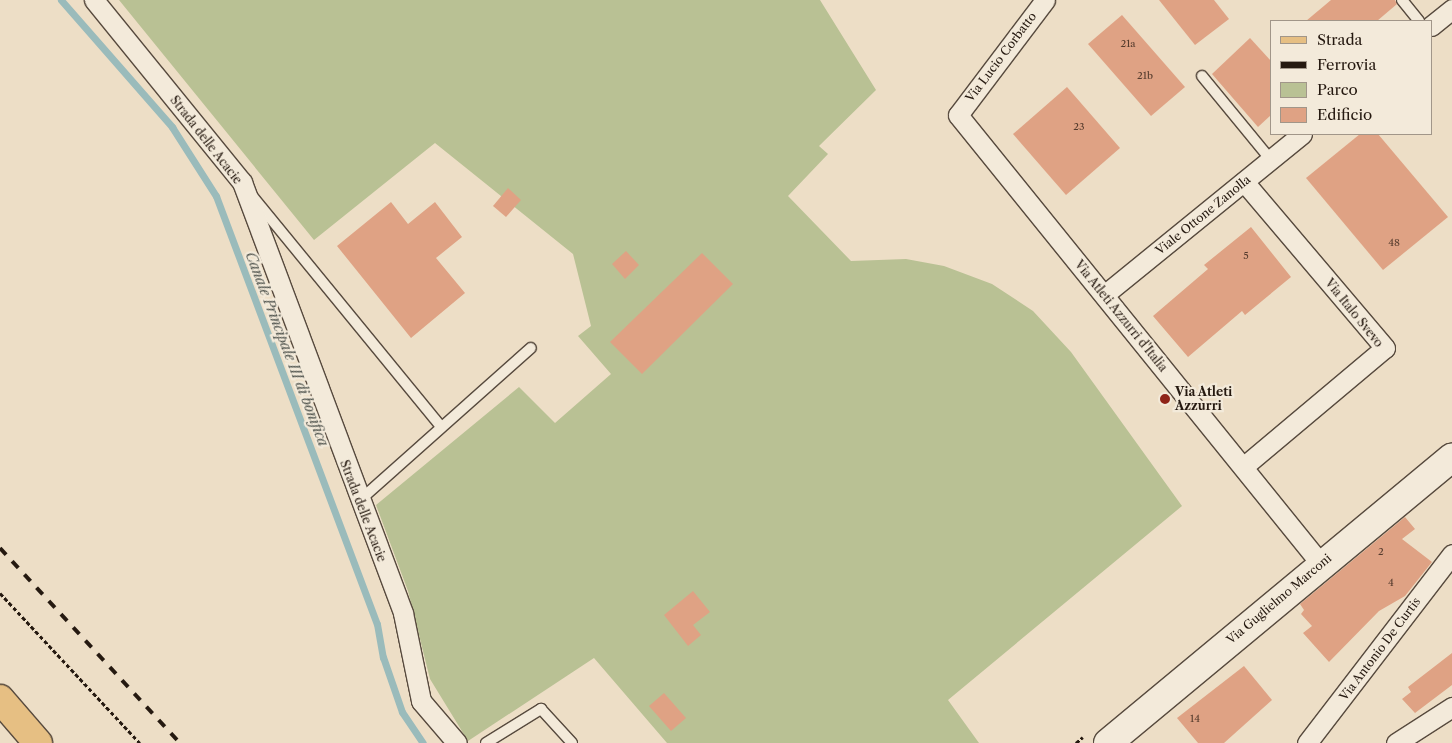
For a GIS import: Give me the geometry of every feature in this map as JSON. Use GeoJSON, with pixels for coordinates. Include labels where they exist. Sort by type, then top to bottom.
{"type":"FeatureCollection","features":[{"type":"Feature","properties":{"kind":"main road"},"geometry":{"type":"LineString","coordinates":[[0,699],[38,743]]}},
{"type":"Feature","properties":{"kind":"street","name":"Strada delle Acacie"},"geometry":{"type":"LineString","coordinates":[[94,0],[242,182],[359,501],[403,613],[422,702],[457,743]]}},
{"type":"Feature","properties":{"kind":"street","name":"Via Lucio Corbatto"},"geometry":{"type":"LineString","coordinates":[[958,115],[1045,0]]}},
{"type":"Feature","properties":{"kind":"street"},"geometry":{"type":"LineString","coordinates":[[1432,25],[1452,8]]}},
{"type":"Feature","properties":{"kind":"street","name":"Via Atleti Azzurri d'Italia"},"geometry":{"type":"LineString","coordinates":[[958,115],[1321,564]]}},
{"type":"Feature","properties":{"kind":"street","name":"Viale Ottone Zanolla"},"geometry":{"type":"LineString","coordinates":[[1104,295],[1301,135]]}},
{"type":"Feature","properties":{"kind":"street","name":"Via Italo Svevo"},"geometry":{"type":"LineString","coordinates":[[1244,182],[1385,348],[1244,467]]}},
{"type":"Feature","properties":{"kind":"street","name":"Via Guglielmo Marconi"},"geometry":{"type":"LineString","coordinates":[[1108,743],[1452,457]]}},
{"type":"Feature","properties":{"kind":"street","name":"Via Antonio De Curtis"},"geometry":{"type":"LineString","coordinates":[[1307,743],[1452,554]]}},
{"type":"Feature","properties":{"kind":"street"},"geometry":{"type":"LineString","coordinates":[[1396,743],[1452,706]]}},
{"type":"Feature","properties":{"kind":"lane"},"geometry":{"type":"LineString","coordinates":[[1402,0],[1418,20]]}},
{"type":"Feature","properties":{"kind":"lane"},"geometry":{"type":"LineString","coordinates":[[1202,76],[1271,160]]}},
{"type":"Feature","properties":{"kind":"lane"},"geometry":{"type":"LineString","coordinates":[[242,182],[440,427]]}},
{"type":"Feature","properties":{"kind":"lane"},"geometry":{"type":"LineString","coordinates":[[359,501],[531,348]]}},
{"type":"Feature","properties":{"kind":"lane"},"geometry":{"type":"LineString","coordinates":[[486,743],[541,709],[572,743]]}},
{"type":"Feature","properties":{"kind":"path"},"geometry":{"type":"LineString","coordinates":[[0,592],[140,743]]}},
{"type":"Feature","properties":{"kind":"green space"},"geometry":{"type":"Polygon","coordinates":[[[119,0],[820,0],[876,90],[819,146],[828,154],[788,196],[851,261],[906,259],[944,266],[992,284],[1033,311],[1071,352],[1182,506],[948,700],[979,743],[667,743],[594,658],[468,741],[430,679],[408,591],[376,505],[519,387],[555,423],[611,374],[578,336],[591,326],[573,254],[435,143],[314,240],[119,0]]]}},
{"type":"Feature","properties":{"kind":"building"},"geometry":{"type":"Polygon","coordinates":[[[1159,0],[1214,0],[1229,19],[1195,45],[1159,0]]]}},
{"type":"Feature","properties":{"kind":"building"},"geometry":{"type":"Polygon","coordinates":[[[1331,0],[1395,0],[1397,4],[1378,20],[1307,20],[1331,0]]]}},
{"type":"Feature","properties":{"kind":"building"},"geometry":{"type":"Polygon","coordinates":[[[1122,15],[1185,87],[1151,116],[1088,44],[1122,15]]]}},
{"type":"Feature","properties":{"kind":"building"},"geometry":{"type":"Polygon","coordinates":[[[1250,38],[1270,60],[1270,116],[1258,127],[1212,74],[1250,38]]]}},
{"type":"Feature","properties":{"kind":"building"},"geometry":{"type":"Polygon","coordinates":[[[1067,87],[1120,148],[1066,195],[1013,134],[1067,87]]]}},
{"type":"Feature","properties":{"kind":"building"},"geometry":{"type":"Polygon","coordinates":[[[1359,135],[1379,135],[1448,217],[1383,270],[1306,178],[1359,135]]]}},
{"type":"Feature","properties":{"kind":"building"},"geometry":{"type":"Polygon","coordinates":[[[508,188],[521,200],[506,217],[493,206],[508,188]]]}},
{"type":"Feature","properties":{"kind":"building"},"geometry":{"type":"Polygon","coordinates":[[[391,202],[408,224],[435,202],[462,237],[436,258],[465,293],[411,338],[337,246],[391,202]]]}},
{"type":"Feature","properties":{"kind":"building"},"geometry":{"type":"Polygon","coordinates":[[[1251,227],[1291,277],[1245,315],[1242,311],[1188,357],[1153,316],[1208,269],[1204,265],[1251,227]]]}},
{"type":"Feature","properties":{"kind":"building"},"geometry":{"type":"Polygon","coordinates":[[[626,251],[639,265],[625,279],[612,264],[626,251]]]}},
{"type":"Feature","properties":{"kind":"building"},"geometry":{"type":"Polygon","coordinates":[[[702,253],[733,284],[642,374],[610,342],[702,253]]]}},
{"type":"Feature","properties":{"kind":"building"},"geometry":{"type":"Polygon","coordinates":[[[1405,517],[1415,529],[1402,539],[1432,562],[1405,596],[1379,611],[1329,662],[1303,633],[1312,626],[1301,614],[1304,610],[1300,604],[1405,517]]]}},
{"type":"Feature","properties":{"kind":"building"},"geometry":{"type":"Polygon","coordinates":[[[693,591],[710,612],[693,625],[701,635],[688,646],[664,615],[693,591]]]}},
{"type":"Feature","properties":{"kind":"building"},"geometry":{"type":"Polygon","coordinates":[[[1452,653],[1452,685],[1415,713],[1402,699],[1411,692],[1408,687],[1452,653]]]}},
{"type":"Feature","properties":{"kind":"building"},"geometry":{"type":"Polygon","coordinates":[[[1244,666],[1272,700],[1224,743],[1198,743],[1177,718],[1244,666]]]}},
{"type":"Feature","properties":{"kind":"building"},"geometry":{"type":"Polygon","coordinates":[[[664,693],[686,718],[671,731],[649,706],[664,693]]]}},
{"type":"Feature","properties":{"kind":"waterway","name":"Canale Principale III di bonifica"},"geometry":{"type":"LineString","coordinates":[[61,0],[172,127],[216,196],[377,624],[383,657],[402,712],[423,743]]}},
{"type":"Feature","properties":{"kind":"railway"},"geometry":{"type":"LineString","coordinates":[[0,548],[180,743]]}},
{"type":"Feature","properties":{"kind":"place","name":"Via Atleti Azzurri"},"geometry":{"type":"Point","coordinates":[1165,399]}}]}
